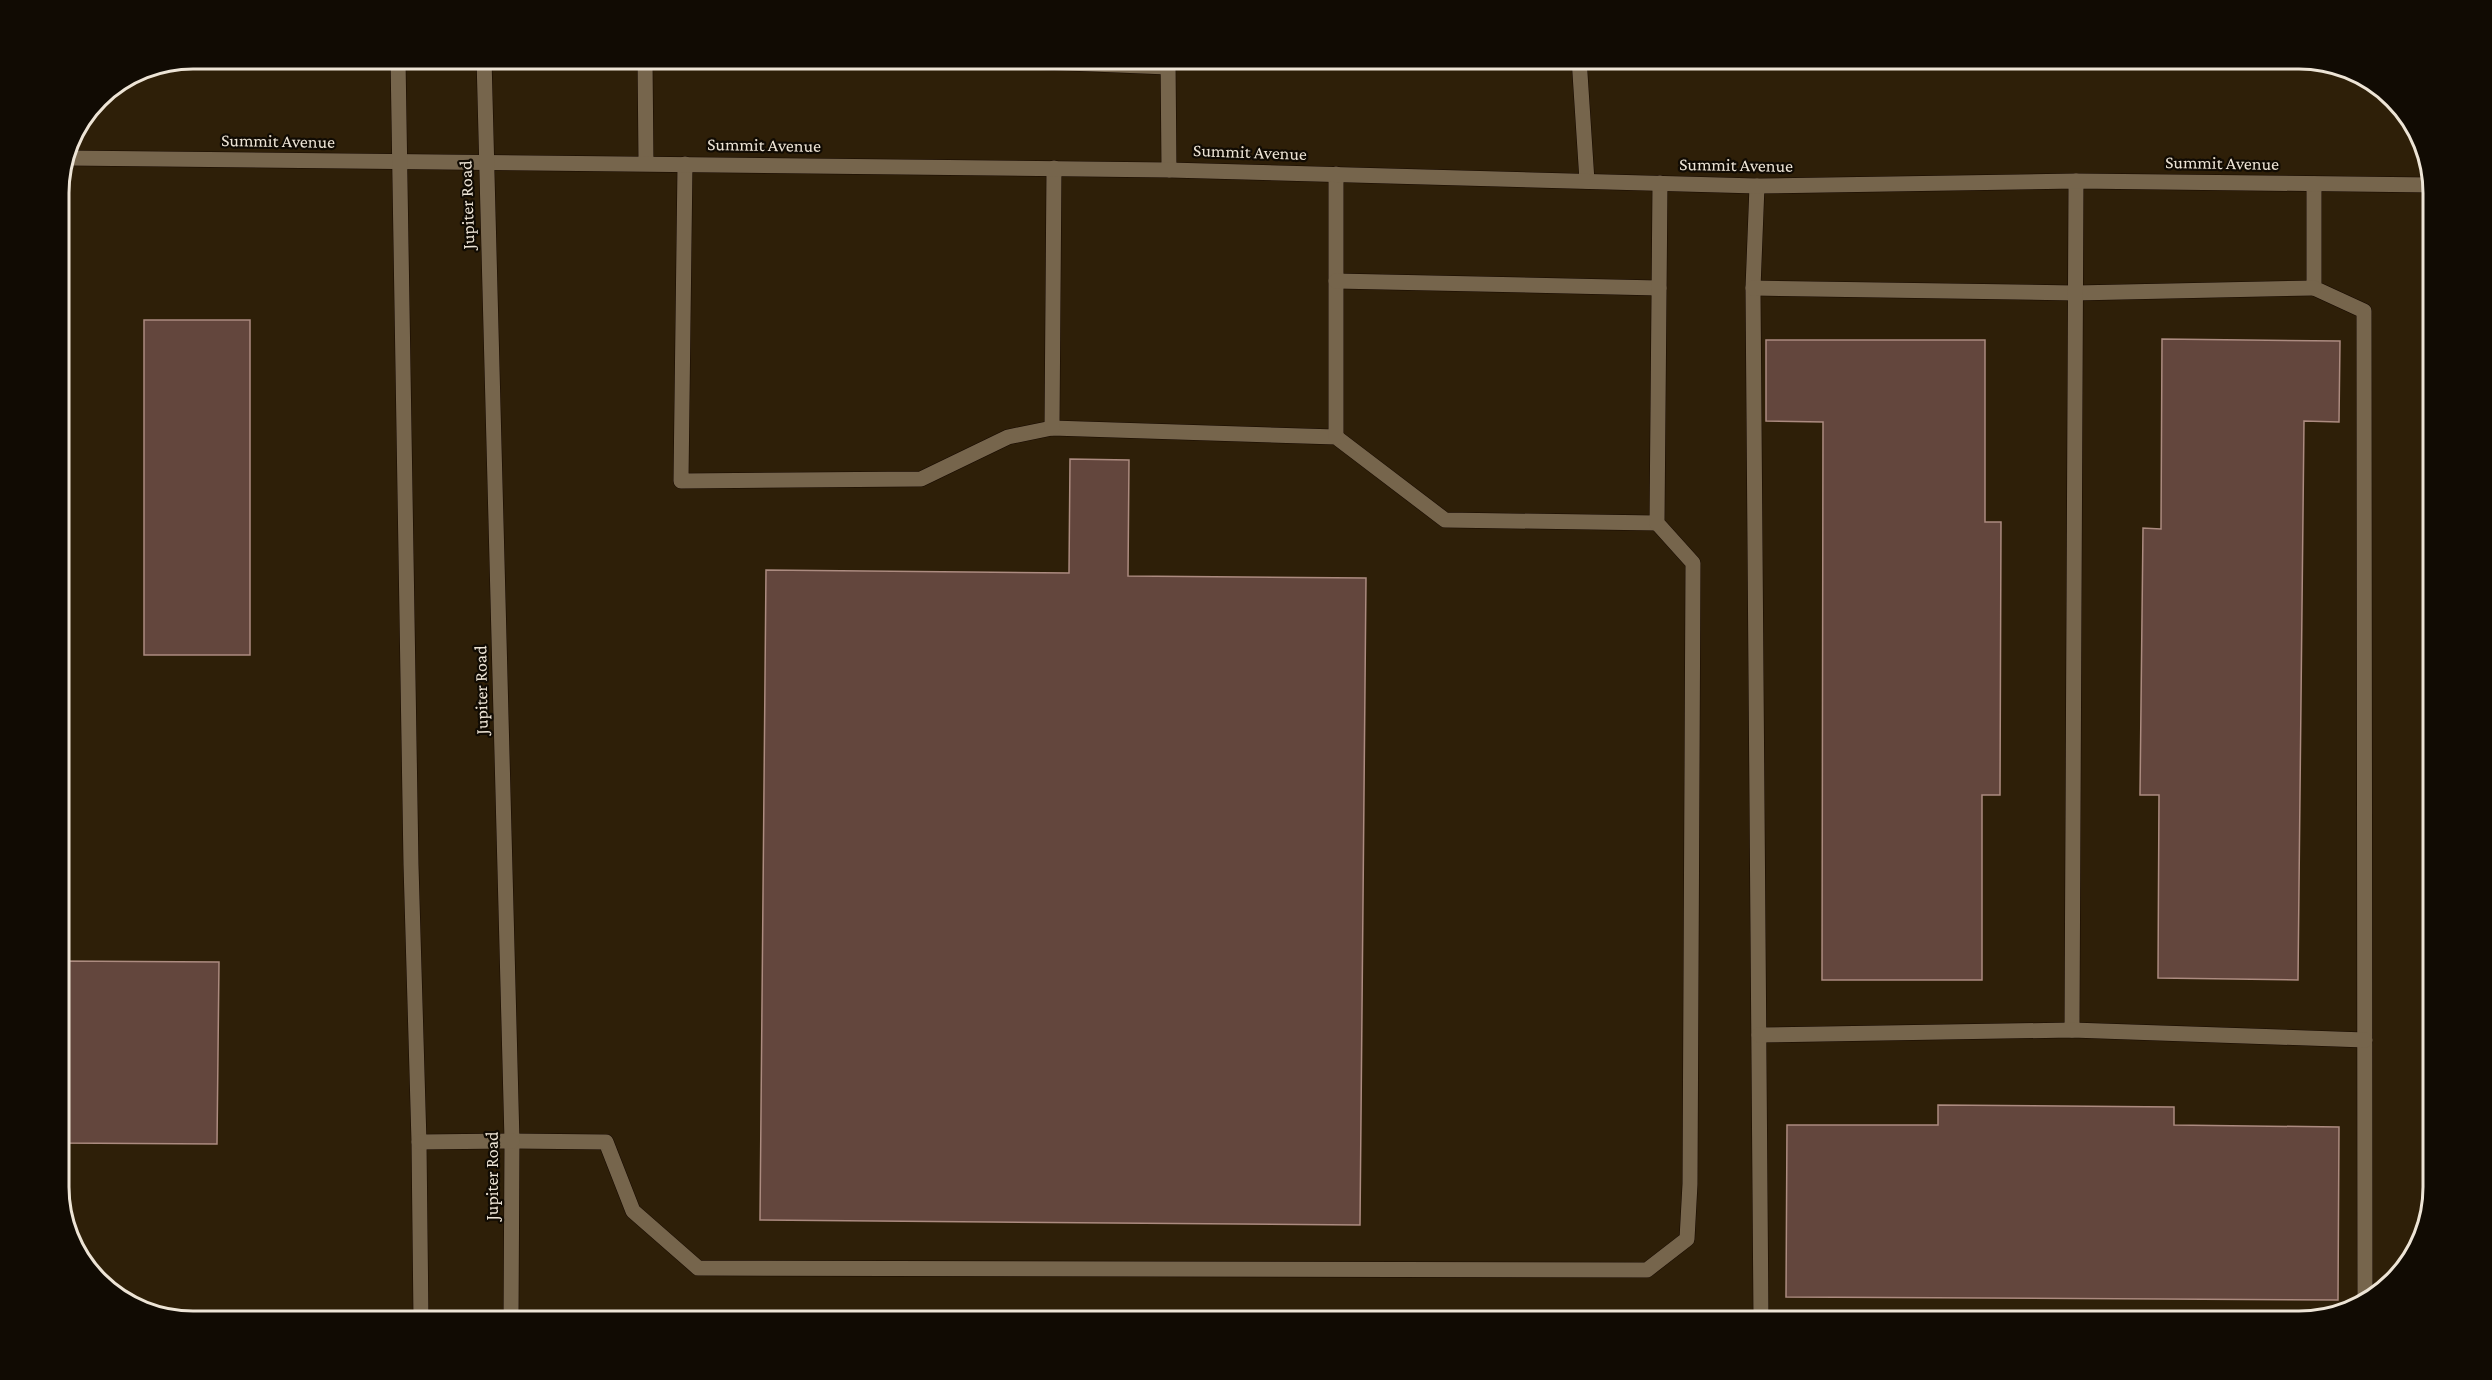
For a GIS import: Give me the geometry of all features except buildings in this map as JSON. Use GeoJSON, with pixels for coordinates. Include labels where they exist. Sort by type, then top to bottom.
{"type":"FeatureCollection","features":[{"type":"Feature","properties":{"kind":"main road"},"geometry":{"type":"LineString","coordinates":[[398,69],[410,842],[419,1142],[421,1311]]}},
{"type":"Feature","properties":{"kind":"main road","name":"Jupiter Road"},"geometry":{"type":"LineString","coordinates":[[484,69],[512,1141],[511,1311]]}},
{"type":"Feature","properties":{"kind":"main road"},"geometry":{"type":"LineString","coordinates":[[645,69],[646,163]]}},
{"type":"Feature","properties":{"kind":"main road"},"geometry":{"type":"LineString","coordinates":[[1168,69],[1169,170]]}},
{"type":"Feature","properties":{"kind":"main road"},"geometry":{"type":"LineString","coordinates":[[1580,69],[1587,181]]}},
{"type":"Feature","properties":{"kind":"main road","name":"Summit Avenue"},"geometry":{"type":"LineString","coordinates":[[74,158],[1054,168],[1757,186],[2076,181],[2423,185]]}},
{"type":"Feature","properties":{"kind":"main road"},"geometry":{"type":"LineString","coordinates":[[685,164],[681,481],[921,479],[1008,437],[1052,428],[1336,437],[1445,520],[1657,523]]}},
{"type":"Feature","properties":{"kind":"main road"},"geometry":{"type":"LineString","coordinates":[[1052,428],[1054,168]]}},
{"type":"Feature","properties":{"kind":"main road"},"geometry":{"type":"LineString","coordinates":[[1336,174],[1336,437]]}},
{"type":"Feature","properties":{"kind":"main road"},"geometry":{"type":"LineString","coordinates":[[2072,1030],[2076,181]]}},
{"type":"Feature","properties":{"kind":"main road"},"geometry":{"type":"LineString","coordinates":[[419,1142],[606,1142],[633,1211],[698,1268],[1647,1270],[1687,1239],[1690,1172],[1693,563],[1657,523],[1660,183]]}},
{"type":"Feature","properties":{"kind":"main road"},"geometry":{"type":"LineString","coordinates":[[2314,184],[2314,288]]}},
{"type":"Feature","properties":{"kind":"main road"},"geometry":{"type":"LineString","coordinates":[[1757,186],[1753,288],[1761,1311]]}},
{"type":"Feature","properties":{"kind":"main road"},"geometry":{"type":"LineString","coordinates":[[1336,281],[1659,288]]}},
{"type":"Feature","properties":{"kind":"main road"},"geometry":{"type":"LineString","coordinates":[[1753,288],[2076,293],[2314,288],[2364,311],[2365,1292]]}},
{"type":"Feature","properties":{"kind":"main road"},"geometry":{"type":"LineString","coordinates":[[1759,1035],[2072,1030],[2365,1040]]}}]}
